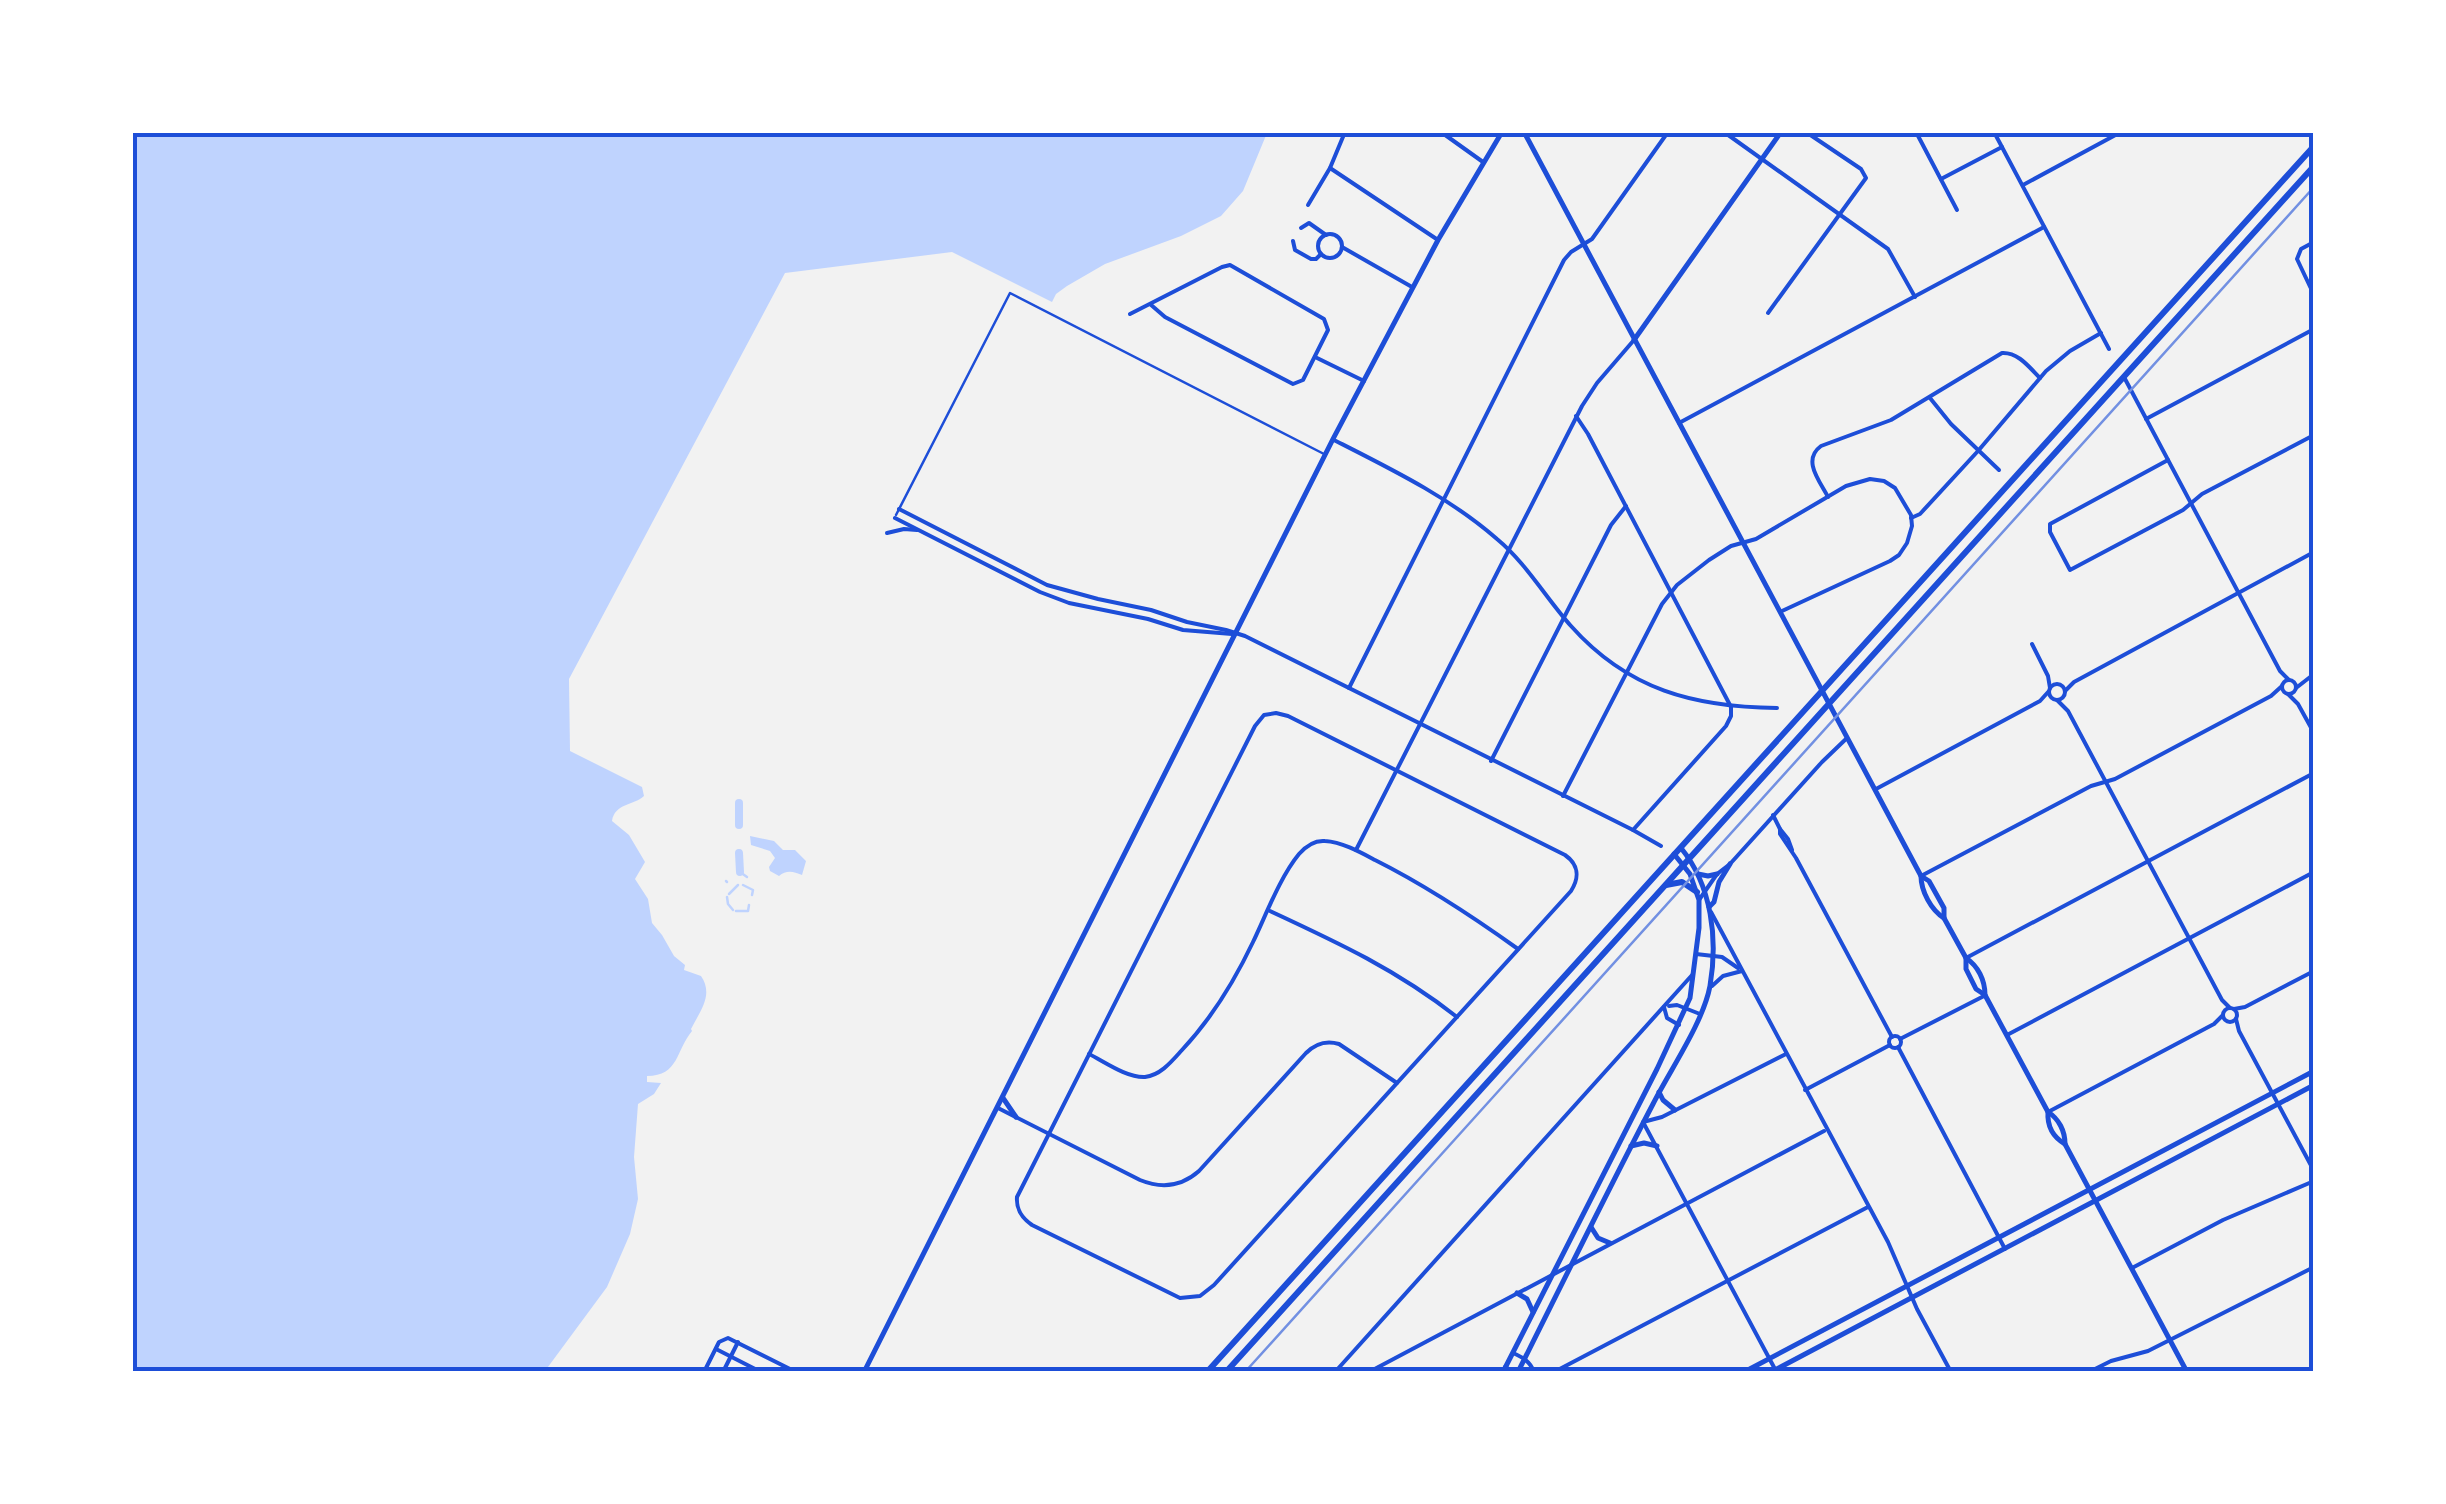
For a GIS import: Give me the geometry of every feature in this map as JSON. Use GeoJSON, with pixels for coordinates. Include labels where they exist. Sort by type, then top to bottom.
{"type":"FeatureCollection","features":[{"type":"Feature","properties":{"kind":"highway"},"geometry":{"type":"LineString","coordinates":[[1208,1372],[2314,146]]}},
{"type":"Feature","properties":{"kind":"highway"},"geometry":{"type":"LineString","coordinates":[[1226,1372],[2314,166]]}},
{"type":"Feature","properties":{"kind":"highway"},"geometry":{"type":"LineString","coordinates":[[2122,358],[2124,377]]}},
{"type":"Feature","properties":{"kind":"highway"},"geometry":{"type":"LineString","coordinates":[[1665,885],[1682,882],[1700,895]]}},
{"type":"Feature","properties":{"kind":"main road"},"geometry":{"type":"LineString","coordinates":[[864,1372],[1333,440],[1412,287],[1502,132]]}},
{"type":"Feature","properties":{"kind":"main road"},"geometry":{"type":"LineString","coordinates":[[1524,132],[1875,790],[1944,908],[1944,918],[1985,984],[1986,995],[2006,1035],[2048,1112],[2056,1117],[2066,1144],[2187,1372]]}},
{"type":"Feature","properties":{"kind":"main road"},"geometry":{"type":"LineString","coordinates":[[1634,340],[1781,132]]}},
{"type":"Feature","properties":{"kind":"main road"},"geometry":{"type":"LineString","coordinates":[[1681,847],[1710,910]]}},
{"type":"Feature","properties":{"kind":"main road"},"geometry":{"type":"LineString","coordinates":[[1504,1369],[1686,1009],[1694,972],[1700,895],[1698,874],[1674,854]]}},
{"type":"Feature","properties":{"kind":"main road"},"geometry":{"type":"LineString","coordinates":[[1516,1372],[1700,1014],[1710,990],[1710,910],[1730,864]]}},
{"type":"Feature","properties":{"kind":"main road"},"geometry":{"type":"LineString","coordinates":[[1698,874],[1717,874]]}},
{"type":"Feature","properties":{"kind":"main road"},"geometry":{"type":"LineString","coordinates":[[1744,1372],[2314,1071]]}},
{"type":"Feature","properties":{"kind":"main road"},"geometry":{"type":"LineString","coordinates":[[1774,1371],[2314,1085]]}},
{"type":"Feature","properties":{"kind":"main road"},"geometry":{"type":"LineString","coordinates":[[1659,1092],[1675,1110]]}},
{"type":"Feature","properties":{"kind":"main road"},"geometry":{"type":"LineString","coordinates":[[1003,1098],[1016,1116]]}},
{"type":"Feature","properties":{"kind":"main road"},"geometry":{"type":"LineString","coordinates":[[1632,1116],[1644,1122]]}},
{"type":"Feature","properties":{"kind":"main road"},"geometry":{"type":"LineString","coordinates":[[1631,1146],[1657,1146]]}},
{"type":"Feature","properties":{"kind":"main road"},"geometry":{"type":"LineString","coordinates":[[1591,1226],[1598,1238],[1610,1243]]}},
{"type":"Feature","properties":{"kind":"main road"},"geometry":{"type":"LineString","coordinates":[[1517,1293],[1534,1312]]}},
{"type":"Feature","properties":{"kind":"street"},"geometry":{"type":"LineString","coordinates":[[1308,205],[1345,132]]}},
{"type":"Feature","properties":{"kind":"street"},"geometry":{"type":"LineString","coordinates":[[1441,132],[1483,162]]}},
{"type":"Feature","properties":{"kind":"street"},"geometry":{"type":"LineString","coordinates":[[1349,688],[1562,264],[1568,254],[1598,231],[1668,132]]}},
{"type":"Feature","properties":{"kind":"street"},"geometry":{"type":"LineString","coordinates":[[1724,132],[1888,249],[1915,297]]}},
{"type":"Feature","properties":{"kind":"street"},"geometry":{"type":"LineString","coordinates":[[1768,313],[1864,182],[1864,173],[1806,132]]}},
{"type":"Feature","properties":{"kind":"street"},"geometry":{"type":"LineString","coordinates":[[1916,132],[1957,210]]}},
{"type":"Feature","properties":{"kind":"street"},"geometry":{"type":"LineString","coordinates":[[1994,132],[2110,349]]}},
{"type":"Feature","properties":{"kind":"street"},"geometry":{"type":"LineString","coordinates":[[2022,185],[2121,132]]}},
{"type":"Feature","properties":{"kind":"street"},"geometry":{"type":"LineString","coordinates":[[1941,179],[2002,147]]}},
{"type":"Feature","properties":{"kind":"street"},"geometry":{"type":"LineString","coordinates":[[1330,168],[1438,240]]}},
{"type":"Feature","properties":{"kind":"street"},"geometry":{"type":"LineString","coordinates":[[1301,228],[1309,224],[1326,235]]}},
{"type":"Feature","properties":{"kind":"street"},"geometry":{"type":"LineString","coordinates":[[1679,424],[2044,227]]}},
{"type":"Feature","properties":{"kind":"street"},"geometry":{"type":"LineString","coordinates":[[1321,254],[1318,243],[1332,234],[1342,247],[1412,287]]}},
{"type":"Feature","properties":{"kind":"street"},"geometry":{"type":"LineString","coordinates":[[1293,241],[1295,250],[1310,260],[1321,254]]}},
{"type":"Feature","properties":{"kind":"street"},"geometry":{"type":"LineString","coordinates":[[2314,242],[2297,256],[2298,266],[2314,295]]}},
{"type":"Feature","properties":{"kind":"street"},"geometry":{"type":"LineString","coordinates":[[1321,254],[1332,258],[1342,247]]}},
{"type":"Feature","properties":{"kind":"street"},"geometry":{"type":"LineString","coordinates":[[1130,314],[1150,304],[1228,265],[1324,319],[1328,332],[1303,380],[1293,384],[1165,317],[1150,304]]}},
{"type":"Feature","properties":{"kind":"street"},"geometry":{"type":"LineString","coordinates":[[2146,418],[2314,330]]}},
{"type":"Feature","properties":{"kind":"street"},"geometry":{"type":"LineString","coordinates":[[1912,518],[1978,452],[2062,356],[2101,333]]}},
{"type":"Feature","properties":{"kind":"street"},"geometry":{"type":"LineString","coordinates":[[1356,850],[1576,416],[1597,383],[1634,340]]}},
{"type":"Feature","properties":{"kind":"street"},"geometry":{"type":"LineString","coordinates":[[1828,497],[1812,466],[1812,457],[1814,451],[1828,442],[1891,420],[1998,354],[2005,352],[2018,357],[2040,378]]}},
{"type":"Feature","properties":{"kind":"street"},"geometry":{"type":"LineString","coordinates":[[1315,356],[1364,381]]}},
{"type":"Feature","properties":{"kind":"street"},"geometry":{"type":"LineString","coordinates":[[2124,377],[2280,671],[2282,685],[2314,733]]}},
{"type":"Feature","properties":{"kind":"street"},"geometry":{"type":"LineString","coordinates":[[1929,398],[1999,470]]}},
{"type":"Feature","properties":{"kind":"street"},"geometry":{"type":"LineString","coordinates":[[1576,416],[1731,707],[1726,726],[1634,830]]}},
{"type":"Feature","properties":{"kind":"street"},"geometry":{"type":"LineString","coordinates":[[2168,460],[2053,521],[2050,532],[2070,570],[2314,434]]}},
{"type":"Feature","properties":{"kind":"street"},"geometry":{"type":"LineString","coordinates":[[1333,440],[1444,500],[1482,527],[1508,550],[1564,618],[1625,673],[1679,696],[1731,707],[1777,708]]}},
{"type":"Feature","properties":{"kind":"street"},"geometry":{"type":"LineString","coordinates":[[1564,796],[1654,616],[1672,590],[1731,546],[1756,539],[1856,481],[1880,480],[1895,488],[1912,518],[1911,534],[1904,548],[1895,557],[1780,611]]}},
{"type":"Feature","properties":{"kind":"street"},"geometry":{"type":"LineString","coordinates":[[1491,761],[1613,520],[1626,506]]}},
{"type":"Feature","properties":{"kind":"street"},"geometry":{"type":"LineString","coordinates":[[899,509],[1047,585],[1236,634],[1661,846]]}},
{"type":"Feature","properties":{"kind":"street"},"geometry":{"type":"LineString","coordinates":[[895,518],[1040,592],[1090,609],[1190,631],[1236,634]]}},
{"type":"Feature","properties":{"kind":"street"},"geometry":{"type":"LineString","coordinates":[[924,532],[930,524]]}},
{"type":"Feature","properties":{"kind":"street"},"geometry":{"type":"LineString","coordinates":[[887,534],[904,529],[924,532]]}},
{"type":"Feature","properties":{"kind":"street"},"geometry":{"type":"LineString","coordinates":[[1875,790],[2040,701],[2059,684],[2074,682],[2314,552]]}},
{"type":"Feature","properties":{"kind":"street"},"geometry":{"type":"LineString","coordinates":[[990,566],[994,558]]}},
{"type":"Feature","properties":{"kind":"street"},"geometry":{"type":"LineString","coordinates":[[1090,609],[1098,599]]}},
{"type":"Feature","properties":{"kind":"street"},"geometry":{"type":"LineString","coordinates":[[1150,610],[1152,620]]}},
{"type":"Feature","properties":{"kind":"street"},"geometry":{"type":"LineString","coordinates":[[2032,644],[2055,700],[2067,710]]}},
{"type":"Feature","properties":{"kind":"street"},"geometry":{"type":"LineString","coordinates":[[2280,671],[2296,689],[2298,704]]}},
{"type":"Feature","properties":{"kind":"street"},"geometry":{"type":"LineString","coordinates":[[1922,876],[2091,786],[2115,780],[2272,696],[2291,680],[2314,674]]}},
{"type":"Feature","properties":{"kind":"street"},"geometry":{"type":"LineString","coordinates":[[2048,676],[2065,694],[2067,710],[2222,1000],[2232,1008],[2239,1031],[2314,1171]]}},
{"type":"Feature","properties":{"kind":"street"},"geometry":{"type":"LineString","coordinates":[[2272,696],[2287,694],[2306,678]]}},
{"type":"Feature","properties":{"kind":"street"},"geometry":{"type":"LineString","coordinates":[[2040,701],[2055,700],[2074,682]]}},
{"type":"Feature","properties":{"kind":"street"},"geometry":{"type":"LineString","coordinates":[[1267,714],[1288,716],[1397,772],[1565,855],[1576,867],[1577,881],[1214,1286],[1196,1297],[1176,1297],[1023,1218],[1017,1202],[1019,1192],[1258,721],[1267,714]]}},
{"type":"Feature","properties":{"kind":"street"},"geometry":{"type":"LineString","coordinates":[[1700,895],[1847,738]]}},
{"type":"Feature","properties":{"kind":"street"},"geometry":{"type":"LineString","coordinates":[[1966,958],[2314,773]]}},
{"type":"Feature","properties":{"kind":"street"},"geometry":{"type":"LineString","coordinates":[[1772,816],[1788,839],[1892,1037],[1900,1039],[1986,995]]}},
{"type":"Feature","properties":{"kind":"street"},"geometry":{"type":"LineString","coordinates":[[1089,1054],[1138,1077],[1160,1071],[1190,1042],[1217,1007],[1290,868],[1311,844],[1328,841],[1356,850],[1436,893],[1518,949]]}},
{"type":"Feature","properties":{"kind":"street"},"geometry":{"type":"LineString","coordinates":[[2006,1035],[2314,872]]}},
{"type":"Feature","properties":{"kind":"street"},"geometry":{"type":"LineString","coordinates":[[1710,910],[1951,1372]]}},
{"type":"Feature","properties":{"kind":"street"},"geometry":{"type":"LineString","coordinates":[[1268,911],[1381,964],[1457,1016]]}},
{"type":"Feature","properties":{"kind":"street"},"geometry":{"type":"LineString","coordinates":[[1696,954],[1726,959],[1742,971]]}},
{"type":"Feature","properties":{"kind":"street"},"geometry":{"type":"LineString","coordinates":[[2048,1112],[2214,1024],[2237,1018],[2246,1007],[2314,970]]}},
{"type":"Feature","properties":{"kind":"street"},"geometry":{"type":"LineString","coordinates":[[1710,990],[1723,976],[1742,971]]}},
{"type":"Feature","properties":{"kind":"street"},"geometry":{"type":"LineString","coordinates":[[1335,1372],[1694,972]]}},
{"type":"Feature","properties":{"kind":"street"},"geometry":{"type":"LineString","coordinates":[[2222,1000],[2223,1013],[2239,1031]]}},
{"type":"Feature","properties":{"kind":"street"},"geometry":{"type":"LineString","coordinates":[[1664,1007],[1672,1004],[1700,1014]]}},
{"type":"Feature","properties":{"kind":"street"},"geometry":{"type":"LineString","coordinates":[[1664,1007],[1667,1018],[1679,1025]]}},
{"type":"Feature","properties":{"kind":"street"},"geometry":{"type":"LineString","coordinates":[[2214,1024],[2232,1008],[2246,1007]]}},
{"type":"Feature","properties":{"kind":"street"},"geometry":{"type":"LineString","coordinates":[[1890,1046],[1892,1037]]}},
{"type":"Feature","properties":{"kind":"street"},"geometry":{"type":"LineString","coordinates":[[1900,1039],[1898,1047],[2004,1248]]}},
{"type":"Feature","properties":{"kind":"street"},"geometry":{"type":"LineString","coordinates":[[998,1108],[1147,1183],[1168,1186],[1186,1181],[1199,1171],[1317,1045],[1339,1044],[1398,1083]]}},
{"type":"Feature","properties":{"kind":"street"},"geometry":{"type":"LineString","coordinates":[[1805,1090],[1890,1046],[1898,1047]]}},
{"type":"Feature","properties":{"kind":"street"},"geometry":{"type":"LineString","coordinates":[[1774,1371],[1644,1122],[1786,1054]]}},
{"type":"Feature","properties":{"kind":"street"},"geometry":{"type":"LineString","coordinates":[[1369,1372],[1826,1130]]}},
{"type":"Feature","properties":{"kind":"street"},"geometry":{"type":"LineString","coordinates":[[2132,1268],[2202,1230],[2314,1181]]}},
{"type":"Feature","properties":{"kind":"street"},"geometry":{"type":"LineString","coordinates":[[1554,1372],[1868,1207]]}},
{"type":"Feature","properties":{"kind":"street"},"geometry":{"type":"LineString","coordinates":[[2089,1372],[2111,1361],[2141,1354],[2314,1267]]}},
{"type":"Feature","properties":{"kind":"street"},"geometry":{"type":"LineString","coordinates":[[704,1372],[724,1338],[796,1372]]}},
{"type":"Feature","properties":{"kind":"street"},"geometry":{"type":"LineString","coordinates":[[723,1372],[738,1342]]}},
{"type":"Feature","properties":{"kind":"street"},"geometry":{"type":"LineString","coordinates":[[716,1349],[761,1372]]}},
{"type":"Feature","properties":{"kind":"street"},"geometry":{"type":"LineString","coordinates":[[1512,1352],[1532,1365],[1534,1372]]}},
{"type":"Feature","properties":{"kind":"street"},"geometry":{"type":"LineString","coordinates":[[1504,1369],[1516,1372]]}},
{"type":"Feature","properties":{"kind":"lane"},"geometry":{"type":"LineString","coordinates":[[895,518],[1010,293],[1326,454]]}},
{"type":"Feature","properties":{"kind":"water"},"geometry":{"type":"Polygon","coordinates":[[[132,133],[1267,133],[1243,191],[1221,216],[1181,236],[1105,264],[1067,286],[1052,302],[952,252],[785,273],[569,679],[570,751],[642,787],[644,796],[621,808],[612,821],[629,835],[645,862],[635,879],[648,899],[652,923],[674,956],[685,965],[684,970],[701,976],[706,996],[676,1061],[665,1072],[647,1076],[647,1082],[661,1083],[654,1094],[638,1104],[634,1157],[638,1199],[630,1234],[607,1287],[545,1371],[133,1371],[132,133]]]}},
{"type":"Feature","properties":{"kind":"water"},"geometry":{"type":"Polygon","coordinates":[[[750,836],[774,841],[783,850],[795,850],[806,861],[802,875],[790,872],[779,876],[770,871],[775,858],[770,851],[751,845],[750,836]]]}},
{"type":"Feature","properties":{"kind":"waterway"},"geometry":{"type":"LineString","coordinates":[[739,803],[739,825]]}},
{"type":"Feature","properties":{"kind":"waterway"},"geometry":{"type":"LineString","coordinates":[[739,853],[740,872]]}},
{"type":"Feature","properties":{"kind":"waterway"},"geometry":{"type":"LineString","coordinates":[[740,872],[747,877]]}},
{"type":"Feature","properties":{"kind":"waterway"},"geometry":{"type":"LineString","coordinates":[[729,894],[738,885]]}},
{"type":"Feature","properties":{"kind":"waterway"},"geometry":{"type":"LineString","coordinates":[[743,885],[753,890],[752,895]]}},
{"type":"Feature","properties":{"kind":"waterway"},"geometry":{"type":"LineString","coordinates":[[727,897],[733,910]]}},
{"type":"Feature","properties":{"kind":"waterway"},"geometry":{"type":"LineString","coordinates":[[736,911],[748,911],[749,905]]}},
{"type":"Feature","properties":{"kind":"railway"},"geometry":{"type":"LineString","coordinates":[[1245,1372],[2314,187]]}}]}
